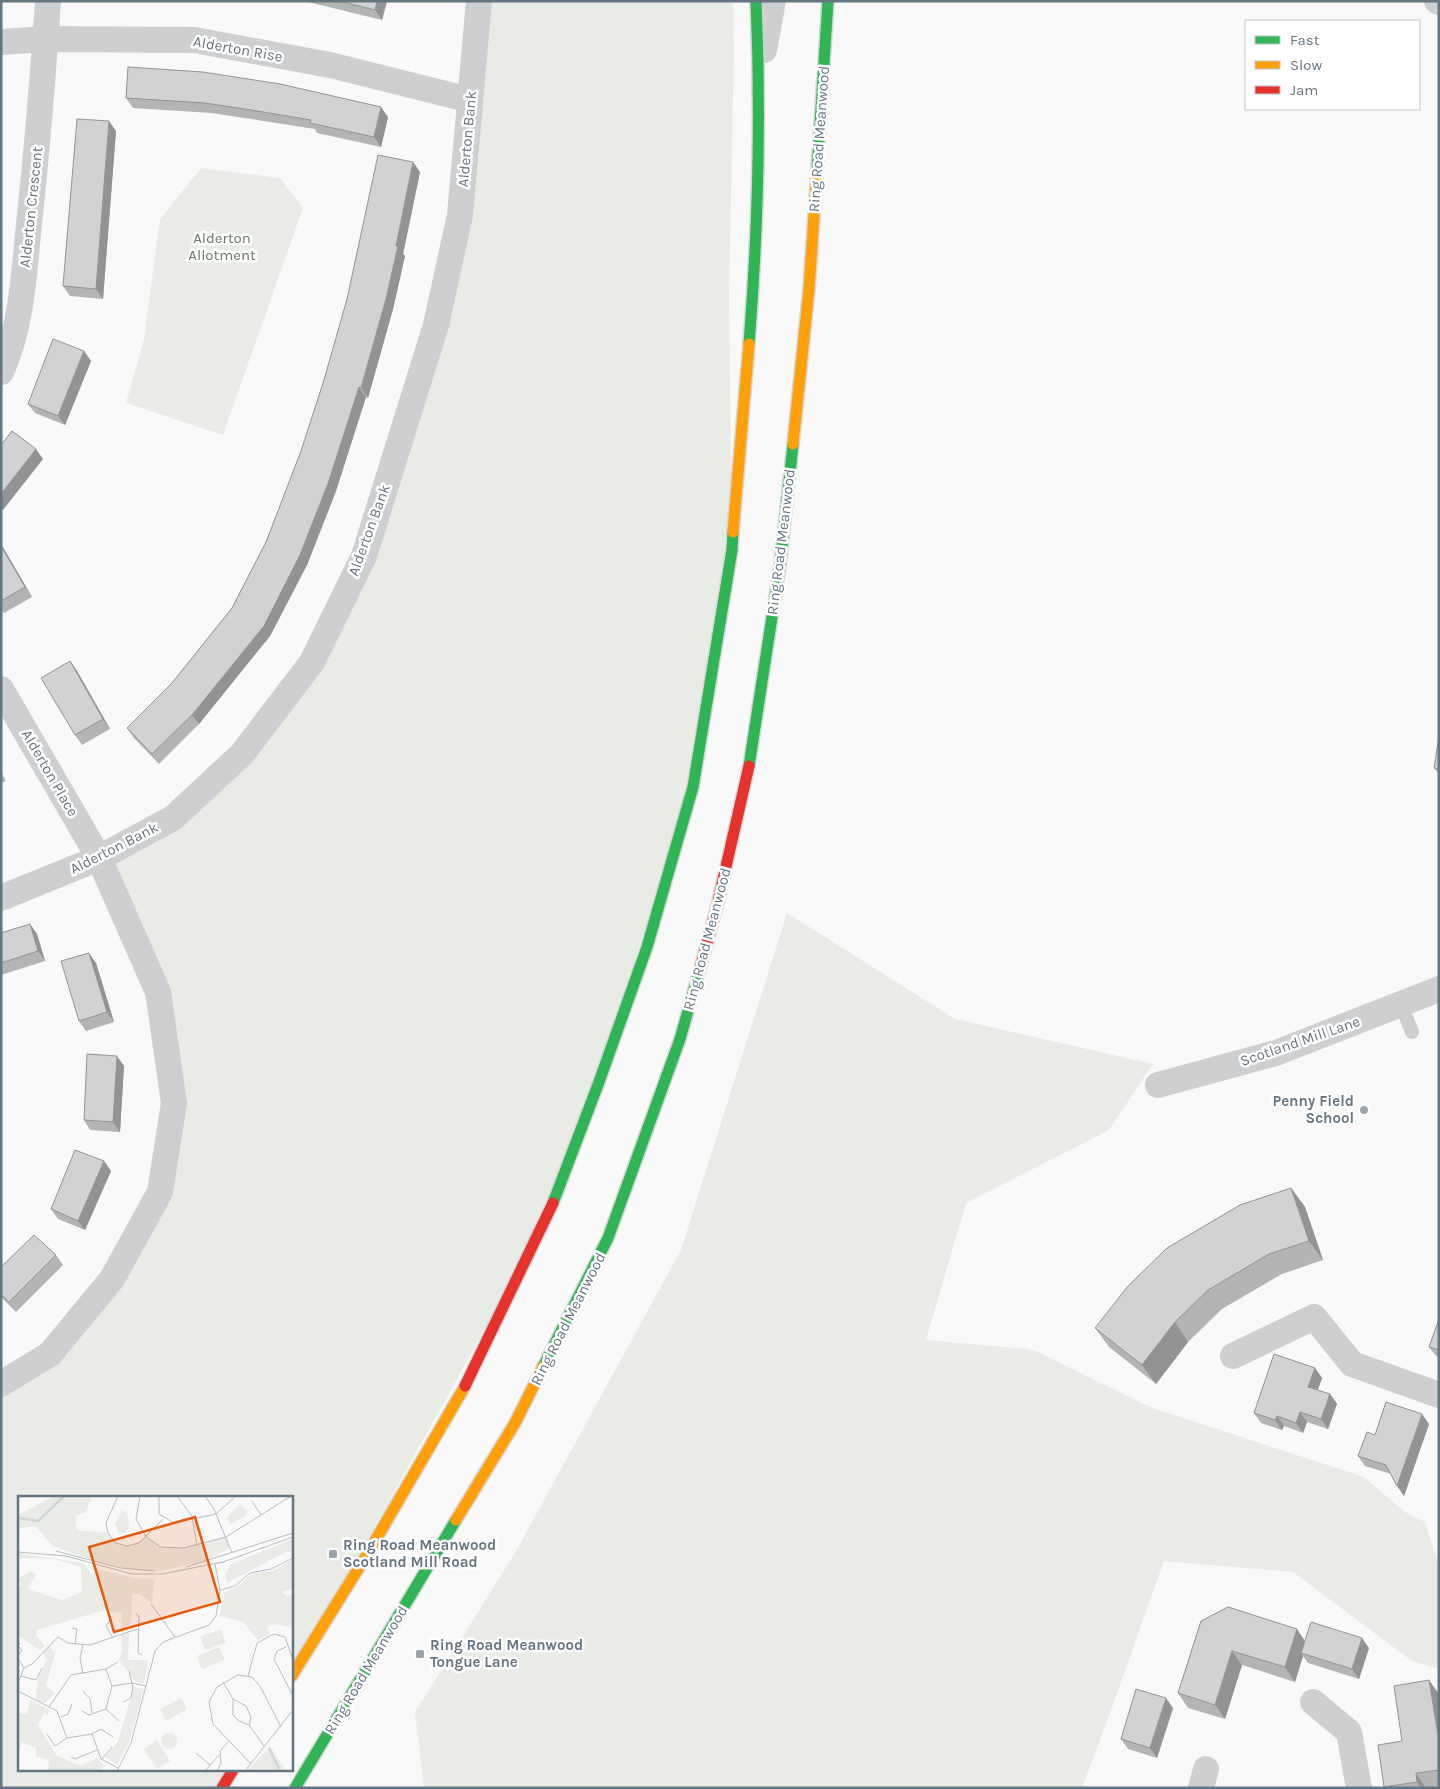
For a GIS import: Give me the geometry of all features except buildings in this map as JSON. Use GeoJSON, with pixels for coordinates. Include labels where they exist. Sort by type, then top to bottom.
{"type":"FeatureCollection","features":[{"type":"Feature","properties":{"kind":"highway"},"geometry":{"type":"LineString","coordinates":[[292,1675],[368,1554],[463,1389],[549,1214],[599,1082],[646,947],[693,787],[732,550],[753,292],[759,76],[756,1]]}},
{"type":"Feature","properties":{"kind":"highway","name":"Ring Road Meanwood"},"geometry":{"type":"LineString","coordinates":[[295,1788],[515,1423],[608,1238],[680,1038],[717,906],[748,770],[780,565],[809,289],[828,1]]}},
{"type":"Feature","properties":{"kind":"highway"},"geometry":{"type":"LineString","coordinates":[[222,1788],[231,1772]]}},
{"type":"Feature","properties":{"kind":"street","name":"Alderton Crescent"},"geometry":{"type":"LineString","coordinates":[[1,372],[9,355],[22,292],[34,177],[48,1]]}},
{"type":"Feature","properties":{"kind":"street","name":"Alderton Bank"},"geometry":{"type":"LineString","coordinates":[[1,898],[99,858],[173,818],[242,754],[312,662],[364,556],[436,325],[460,215],[479,1]]}},
{"type":"Feature","properties":{"kind":"street"},"geometry":{"type":"LineString","coordinates":[[759,76],[772,1]]}},
{"type":"Feature","properties":{"kind":"street","name":"Alderton Rise"},"geometry":{"type":"LineString","coordinates":[[1,42],[45,39],[194,40],[330,65],[470,100]]}},
{"type":"Feature","properties":{"kind":"street","name":"Alderton Place"},"geometry":{"type":"LineString","coordinates":[[1,689],[99,858],[158,992],[174,1103],[160,1192],[112,1279],[50,1354],[1,1384]]}},
{"type":"Feature","properties":{"kind":"street","name":"Scotland Mill Lane"},"geometry":{"type":"LineString","coordinates":[[1158,1085],[1276,1053],[1439,989]]}},
{"type":"Feature","properties":{"kind":"street"},"geometry":{"type":"LineString","coordinates":[[1233,1356],[1314,1317],[1352,1364],[1439,1395]]}},
{"type":"Feature","properties":{"kind":"street"},"geometry":{"type":"LineString","coordinates":[[1313,1702],[1350,1732],[1359,1788]]}},
{"type":"Feature","properties":{"kind":"lane"},"geometry":{"type":"LineString","coordinates":[[1401,1004],[1412,1032]]}},
{"type":"Feature","properties":{"kind":"green space"},"geometry":{"type":"Polygon","coordinates":[[[479,1],[733,1],[734,49],[729,294],[732,550],[693,787],[549,1214],[292,1675],[292,1496],[18,1496],[18,1772],[232,1772],[222,1788],[1,1788],[1,1384],[50,1354],[160,1192],[174,1103],[158,992],[99,858],[173,818],[312,662],[436,325],[479,1]]]}},
{"type":"Feature","properties":{"kind":"green space","name":"Alderton Allotment"},"geometry":{"type":"Polygon","coordinates":[[[201,168],[280,178],[303,208],[223,435],[126,403],[144,339],[160,219],[201,168]]]}},
{"type":"Feature","properties":{"kind":"green space"},"geometry":{"type":"Polygon","coordinates":[[[787,913],[955,1019],[1153,1064],[1109,1130],[966,1203],[926,1340],[1027,1349],[1038,1352],[1150,1407],[1364,1477],[1405,1512],[1425,1522],[1439,1565],[1439,1669],[1412,1661],[1293,1572],[1164,1561],[1082,1788],[424,1788],[415,1712],[515,1553],[681,1250],[787,913]]]}},
{"type":"Feature","properties":{"kind":"traffic: fast"},"geometry":{"type":"LineString","coordinates":[[749,344],[755,259],[758,173],[756,1]]}},
{"type":"Feature","properties":{"kind":"traffic: fast"},"geometry":{"type":"LineString","coordinates":[[817,171],[828,1]]}},
{"type":"Feature","properties":{"kind":"traffic: fast"},"geometry":{"type":"LineString","coordinates":[[749,766],[780,565],[793,444]]}},
{"type":"Feature","properties":{"kind":"traffic: fast"},"geometry":{"type":"LineString","coordinates":[[553,1203],[647,947],[693,787],[732,550],[733,532]]}},
{"type":"Feature","properties":{"kind":"traffic: fast"},"geometry":{"type":"LineString","coordinates":[[543,1367],[608,1238],[680,1039],[701,965]]}},
{"type":"Feature","properties":{"kind":"traffic: fast"},"geometry":{"type":"LineString","coordinates":[[295,1788],[456,1520]]}},
{"type":"Feature","properties":{"kind":"traffic: slow"},"geometry":{"type":"LineString","coordinates":[[793,444],[809,289],[817,171]]}},
{"type":"Feature","properties":{"kind":"traffic: slow"},"geometry":{"type":"LineString","coordinates":[[733,532],[749,344]]}},
{"type":"Feature","properties":{"kind":"traffic: slow"},"geometry":{"type":"LineString","coordinates":[[456,1520],[515,1423],[543,1367]]}},
{"type":"Feature","properties":{"kind":"traffic: slow"},"geometry":{"type":"LineString","coordinates":[[292,1675],[368,1553],[465,1386]]}},
{"type":"Feature","properties":{"kind":"traffic: jam"},"geometry":{"type":"LineString","coordinates":[[701,965],[717,906],[749,766]]}},
{"type":"Feature","properties":{"kind":"traffic: jam"},"geometry":{"type":"LineString","coordinates":[[465,1386],[553,1203]]}},
{"type":"Feature","properties":{"kind":"traffic: jam"},"geometry":{"type":"LineString","coordinates":[[222,1788],[232,1772]]}},
{"type":"Feature","properties":{"kind":"place","name":"Penny Field School"},"geometry":{"type":"Point","coordinates":[1364,1110]}},
{"type":"Feature","properties":{"kind":"place","name":"Ring Road Meanwood Scotland Mill Road"},"geometry":{"type":"Point","coordinates":[333,1554]}},
{"type":"Feature","properties":{"kind":"place","name":"Ring Road Meanwood Tongue Lane"},"geometry":{"type":"Point","coordinates":[420,1654]}}]}
